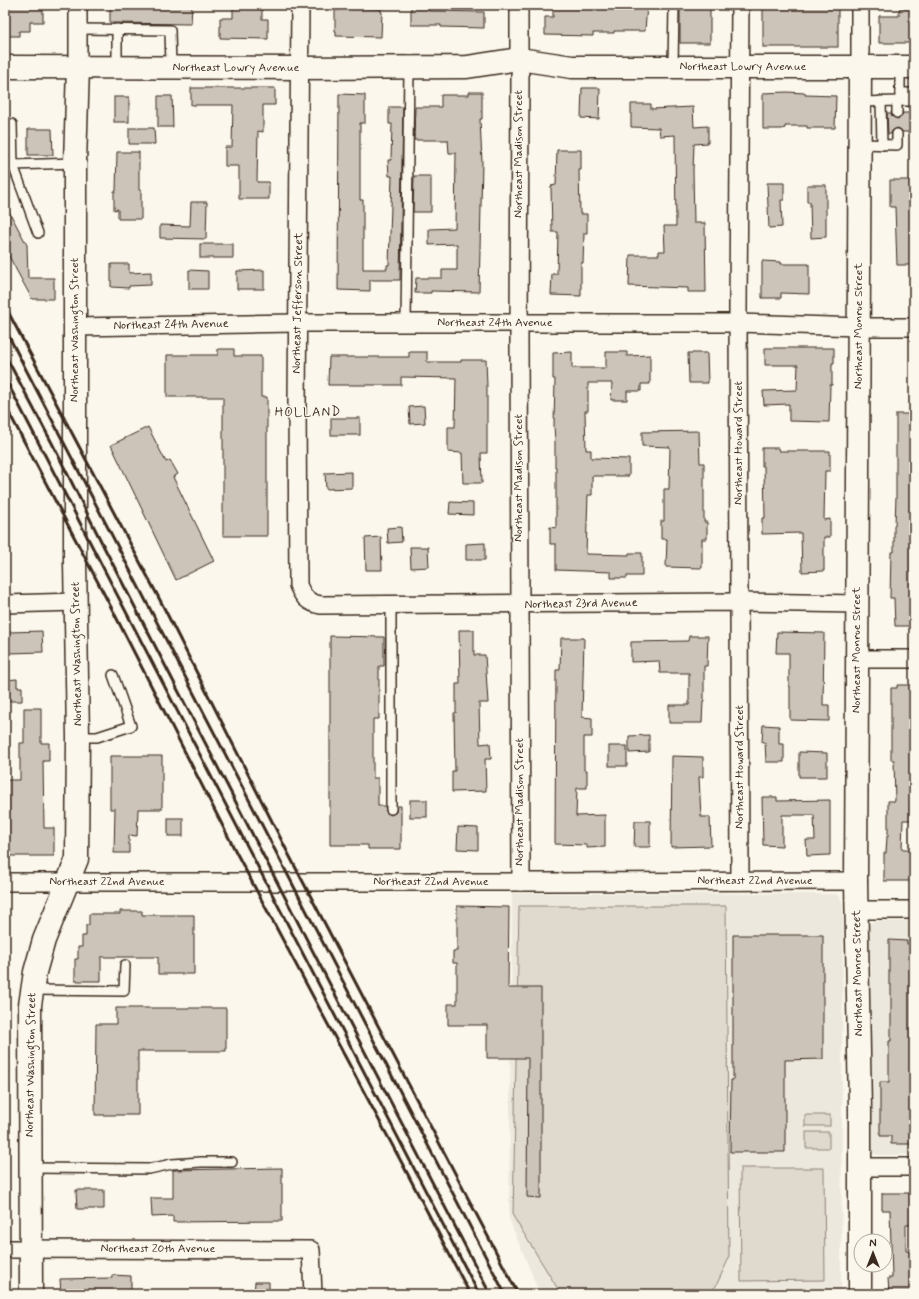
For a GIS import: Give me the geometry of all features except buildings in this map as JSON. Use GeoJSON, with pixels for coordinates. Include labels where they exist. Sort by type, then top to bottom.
{"type":"FeatureCollection","features":[{"type":"Feature","properties":{"kind":"street","name":"Northeast Washington Street"},"geometry":{"type":"LineString","coordinates":[[31,1294],[31,990],[44,940],[77,859],[76,163],[78,5]]}},
{"type":"Feature","properties":{"kind":"street","name":"Northeast Jefferson Street"},"geometry":{"type":"LineString","coordinates":[[300,5],[297,323],[298,585],[306,600]]}},
{"type":"Feature","properties":{"kind":"street","name":"Northeast Madison Street"},"geometry":{"type":"LineString","coordinates":[[519,5],[521,882]]}},
{"type":"Feature","properties":{"kind":"street","name":"Northeast Howard Street"},"geometry":{"type":"LineString","coordinates":[[740,5],[738,323],[740,881]]}},
{"type":"Feature","properties":{"kind":"street","name":"Northeast Monroe Street"},"geometry":{"type":"LineString","coordinates":[[860,5],[856,881],[860,1166],[860,1294]]}},
{"type":"Feature","properties":{"kind":"street","name":"Northeast Lowry Avenue"},"geometry":{"type":"LineString","coordinates":[[5,67],[907,67]]}},
{"type":"Feature","properties":{"kind":"street","name":"Northeast 24th Avenue"},"geometry":{"type":"LineString","coordinates":[[76,327],[297,323],[738,323],[859,327],[914,327]]}},
{"type":"Feature","properties":{"kind":"street","name":"Northeast 23rd Avenue"},"geometry":{"type":"LineString","coordinates":[[306,600],[313,604],[321,605],[740,602],[858,604]]}},
{"type":"Feature","properties":{"kind":"street"},"geometry":{"type":"LineString","coordinates":[[5,604],[77,602]]}},
{"type":"Feature","properties":{"kind":"street"},"geometry":{"type":"LineString","coordinates":[[857,659],[914,659]]}},
{"type":"Feature","properties":{"kind":"street","name":"Northeast 22nd Avenue"},"geometry":{"type":"LineString","coordinates":[[5,882],[856,881]]}},
{"type":"Feature","properties":{"kind":"street"},"geometry":{"type":"LineString","coordinates":[[857,910],[914,910]]}},
{"type":"Feature","properties":{"kind":"street"},"geometry":{"type":"LineString","coordinates":[[860,1166],[914,1166]]}},
{"type":"Feature","properties":{"kind":"street","name":"Northeast 20th Avenue"},"geometry":{"type":"LineString","coordinates":[[5,1249],[311,1250],[313,1294]]}},
{"type":"Feature","properties":{"kind":"lane"},"geometry":{"type":"LineString","coordinates":[[673,67],[674,5]]}},
{"type":"Feature","properties":{"kind":"lane"},"geometry":{"type":"LineString","coordinates":[[78,29],[170,30],[171,67]]}},
{"type":"Feature","properties":{"kind":"lane"},"geometry":{"type":"LineString","coordinates":[[117,29],[117,67]]}},
{"type":"Feature","properties":{"kind":"lane"},"geometry":{"type":"LineString","coordinates":[[406,323],[409,66]]}},
{"type":"Feature","properties":{"kind":"lane"},"geometry":{"type":"LineString","coordinates":[[897,113],[907,67]]}},
{"type":"Feature","properties":{"kind":"lane"},"geometry":{"type":"LineString","coordinates":[[860,102],[882,102],[899,99],[914,93]]}},
{"type":"Feature","properties":{"kind":"lane"},"geometry":{"type":"LineString","coordinates":[[899,99],[914,101]]}},
{"type":"Feature","properties":{"kind":"lane"},"geometry":{"type":"LineString","coordinates":[[882,102],[882,145]]}},
{"type":"Feature","properties":{"kind":"lane"},"geometry":{"type":"LineString","coordinates":[[12,124],[13,165],[38,233]]}},
{"type":"Feature","properties":{"kind":"lane"},"geometry":{"type":"LineString","coordinates":[[860,144],[897,145],[897,134]]}},
{"type":"Feature","properties":{"kind":"lane"},"geometry":{"type":"LineString","coordinates":[[13,165],[76,163]]}},
{"type":"Feature","properties":{"kind":"lane"},"geometry":{"type":"LineString","coordinates":[[391,605],[392,809]]}},
{"type":"Feature","properties":{"kind":"lane"},"geometry":{"type":"LineString","coordinates":[[78,737],[97,737],[131,726],[113,675]]}},
{"type":"Feature","properties":{"kind":"lane"},"geometry":{"type":"LineString","coordinates":[[31,990],[124,992],[124,965]]}},
{"type":"Feature","properties":{"kind":"lane"},"geometry":{"type":"LineString","coordinates":[[31,1168],[149,1169],[172,1164],[232,1162]]}},
{"type":"Feature","properties":{"kind":"shaded area"},"geometry":{"type":"Polygon","coordinates":[[[512,893],[836,894],[840,897],[843,906],[841,1294],[540,1294],[509,1219],[512,893]]]}},
{"type":"Feature","properties":{"kind":"shaded area"},"geometry":{"type":"Polygon","coordinates":[[[519,906],[726,906],[729,1258],[716,1286],[708,1294],[561,1294],[513,1216],[519,906]]]}},
{"type":"Feature","properties":{"kind":"shaded area"},"geometry":{"type":"Polygon","coordinates":[[[874,921],[914,921],[914,1155],[878,1155],[868,1152],[871,1106],[871,967],[866,955],[866,927],[874,921]]]}},
{"type":"Feature","properties":{"kind":"shaded area"},"geometry":{"type":"Polygon","coordinates":[[[805,1115],[830,1115],[830,1126],[805,1126],[805,1115]]]}},
{"type":"Feature","properties":{"kind":"shaded area"},"geometry":{"type":"Polygon","coordinates":[[[806,1132],[829,1132],[829,1148],[806,1148],[806,1132]]]}},
{"type":"Feature","properties":{"kind":"shaded area"},"geometry":{"type":"Polygon","coordinates":[[[740,1168],[824,1168],[825,1280],[741,1281],[740,1168]]]}},
{"type":"Feature","properties":{"kind":"railway"},"geometry":{"type":"LineString","coordinates":[[5,306],[161,602],[288,853],[518,1294]]}},
{"type":"Feature","properties":{"kind":"railway"},"geometry":{"type":"LineString","coordinates":[[5,329],[505,1294]]}},
{"type":"Feature","properties":{"kind":"railway"},"geometry":{"type":"LineString","coordinates":[[5,355],[52,443],[105,549],[490,1294]]}},
{"type":"Feature","properties":{"kind":"railway"},"geometry":{"type":"LineString","coordinates":[[5,378],[479,1294]]}},
{"type":"Feature","properties":{"kind":"railway"},"geometry":{"type":"LineString","coordinates":[[5,405],[113,611],[237,854],[470,1294]]}},
{"type":"Feature","properties":{"kind":"district","name":"HOLLAND"},"geometry":{"type":"Point","coordinates":[308,412]}}]}
